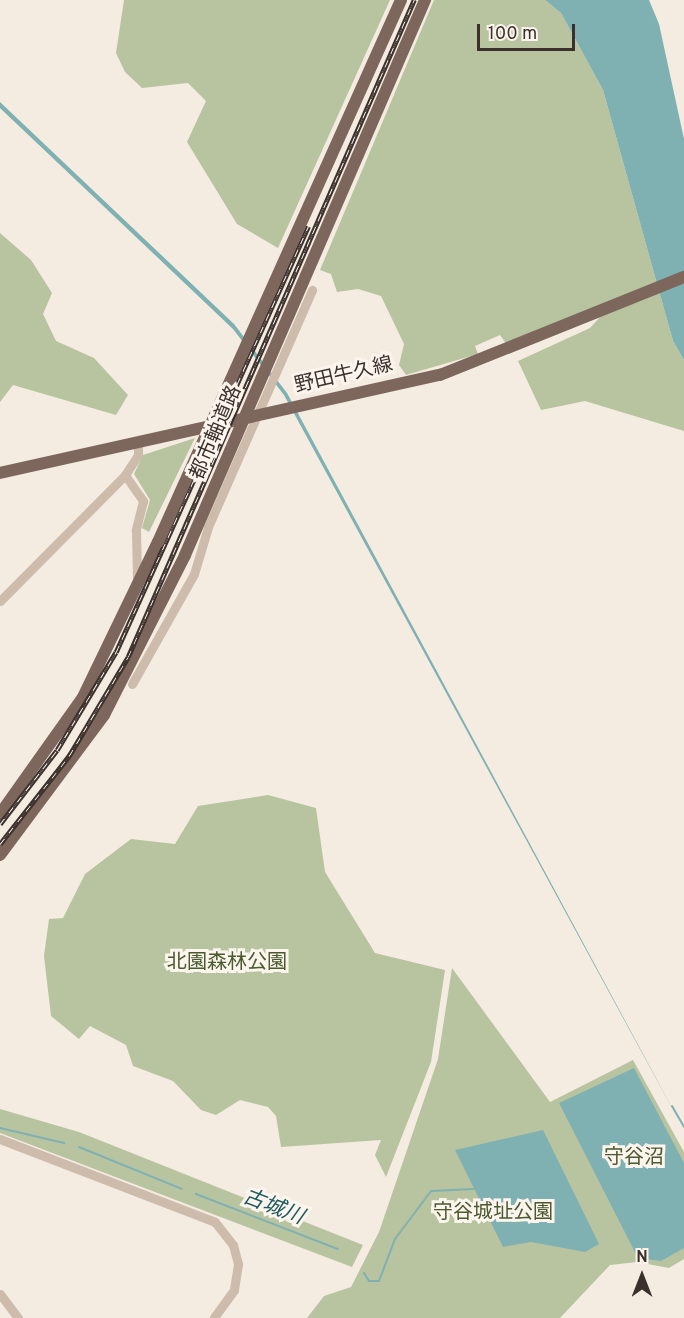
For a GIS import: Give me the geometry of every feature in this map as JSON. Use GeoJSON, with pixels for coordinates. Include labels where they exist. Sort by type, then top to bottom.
{"type":"FeatureCollection","features":[{"type":"Feature","properties":{"kind":"main road","name":"都市軸道路"},"geometry":{"type":"LineString","coordinates":[[0,814],[64,727],[122,622],[400,0]]}},
{"type":"Feature","properties":{"kind":"main road","name":"都市軸道路"},"geometry":{"type":"LineString","coordinates":[[0,855],[104,715],[185,555],[425,0]]}},
{"type":"Feature","properties":{"kind":"main road","name":"野田牛久線"},"geometry":{"type":"LineString","coordinates":[[0,473],[440,375],[684,277]]}},
{"type":"Feature","properties":{"kind":"street"},"geometry":{"type":"LineString","coordinates":[[132,684],[194,574],[208,527],[312,290]]}},
{"type":"Feature","properties":{"kind":"street"},"geometry":{"type":"LineString","coordinates":[[0,601],[125,475],[138,455],[138,443]]}},
{"type":"Feature","properties":{"kind":"street"},"geometry":{"type":"LineString","coordinates":[[122,622],[139,574],[136,545],[143,501],[125,475]]}},
{"type":"Feature","properties":{"kind":"street"},"geometry":{"type":"LineString","coordinates":[[136,545],[145,552],[156,546]]}},
{"type":"Feature","properties":{"kind":"street"},"geometry":{"type":"LineString","coordinates":[[0,1139],[215,1222],[233,1245],[238,1264],[234,1290],[214,1318]]}},
{"type":"Feature","properties":{"kind":"street"},"geometry":{"type":"LineString","coordinates":[[0,1294],[18,1318]]}},
{"type":"Feature","properties":{"kind":"green space"},"geometry":{"type":"Polygon","coordinates":[[[124,0],[390,0],[278,248],[237,224],[187,142],[206,101],[188,83],[142,88],[125,72],[116,53],[124,0]]]}},
{"type":"Feature","properties":{"kind":"green space"},"geometry":{"type":"Polygon","coordinates":[[[434,0],[545,0],[561,13],[603,90],[673,341],[684,360],[684,431],[585,401],[541,410],[518,361],[590,328],[600,317],[507,345],[500,335],[475,346],[478,354],[406,375],[399,365],[404,344],[381,296],[358,289],[337,292],[331,274],[320,270],[434,0]]]}},
{"type":"Feature","properties":{"kind":"green space"},"geometry":{"type":"Polygon","coordinates":[[[0,233],[31,260],[52,293],[43,314],[56,341],[94,358],[128,395],[116,415],[13,385],[0,402],[0,233]]]}},
{"type":"Feature","properties":{"kind":"green space"},"geometry":{"type":"Polygon","coordinates":[[[195,438],[149,532],[142,528],[150,500],[134,474],[143,455],[195,438]]]}},
{"type":"Feature","properties":{"kind":"green space","name":"北園森林公園"},"geometry":{"type":"Polygon","coordinates":[[[268,795],[316,808],[325,872],[375,953],[445,970],[431,1062],[386,1177],[375,1155],[381,1140],[281,1147],[276,1116],[268,1107],[240,1100],[216,1115],[201,1110],[173,1081],[133,1066],[126,1045],[90,1026],[79,1039],[51,1016],[44,956],[49,919],[63,918],[85,874],[131,839],[175,844],[198,806],[268,795]]]}},
{"type":"Feature","properties":{"kind":"green space","name":"守谷城址公園"},"geometry":{"type":"Polygon","coordinates":[[[452,968],[550,1102],[633,1060],[684,1152],[684,1259],[669,1268],[637,1262],[610,1265],[560,1318],[307,1318],[324,1296],[351,1287],[379,1232],[438,1059],[452,968]]]}},
{"type":"Feature","properties":{"kind":"green space"},"geometry":{"type":"Polygon","coordinates":[[[0,1109],[79,1132],[363,1245],[352,1267],[0,1133],[0,1109]]]}},
{"type":"Feature","properties":{"kind":"water"},"geometry":{"type":"Polygon","coordinates":[[[545,0],[649,0],[659,24],[684,139],[684,360],[673,341],[603,90],[561,13],[545,0]]]}},
{"type":"Feature","properties":{"kind":"water"},"geometry":{"type":"Polygon","coordinates":[[[0,102],[234,324],[287,393],[684,1130],[284,395],[233,329],[0,108],[0,102]]]}},
{"type":"Feature","properties":{"kind":"water","name":"守谷沼"},"geometry":{"type":"Polygon","coordinates":[[[634,1068],[684,1163],[684,1248],[661,1261],[638,1258],[559,1103],[634,1068]]]}},
{"type":"Feature","properties":{"kind":"water"},"geometry":{"type":"Polygon","coordinates":[[[543,1130],[599,1244],[585,1252],[531,1242],[503,1247],[455,1150],[543,1130]]]}},
{"type":"Feature","properties":{"kind":"waterway"},"geometry":{"type":"LineString","coordinates":[[672,1106],[684,1127]]}},
{"type":"Feature","properties":{"kind":"waterway","name":"古城川"},"geometry":{"type":"LineString","coordinates":[[0,1128],[64,1143]]}},
{"type":"Feature","properties":{"kind":"waterway","name":"古城川"},"geometry":{"type":"LineString","coordinates":[[79,1147],[182,1189]]}},
{"type":"Feature","properties":{"kind":"waterway","name":"古城川"},"geometry":{"type":"LineString","coordinates":[[364,1273],[369,1281],[379,1281],[395,1239],[431,1191],[475,1189]]}},
{"type":"Feature","properties":{"kind":"waterway","name":"古城川"},"geometry":{"type":"LineString","coordinates":[[196,1194],[338,1249]]}},
{"type":"Feature","properties":{"kind":"railway"},"geometry":{"type":"LineString","coordinates":[[0,844],[69,756],[128,657],[414,0]]}},
{"type":"Feature","properties":{"kind":"railway"},"geometry":{"type":"LineString","coordinates":[[0,824],[57,750],[116,652],[308,226]]}}]}
